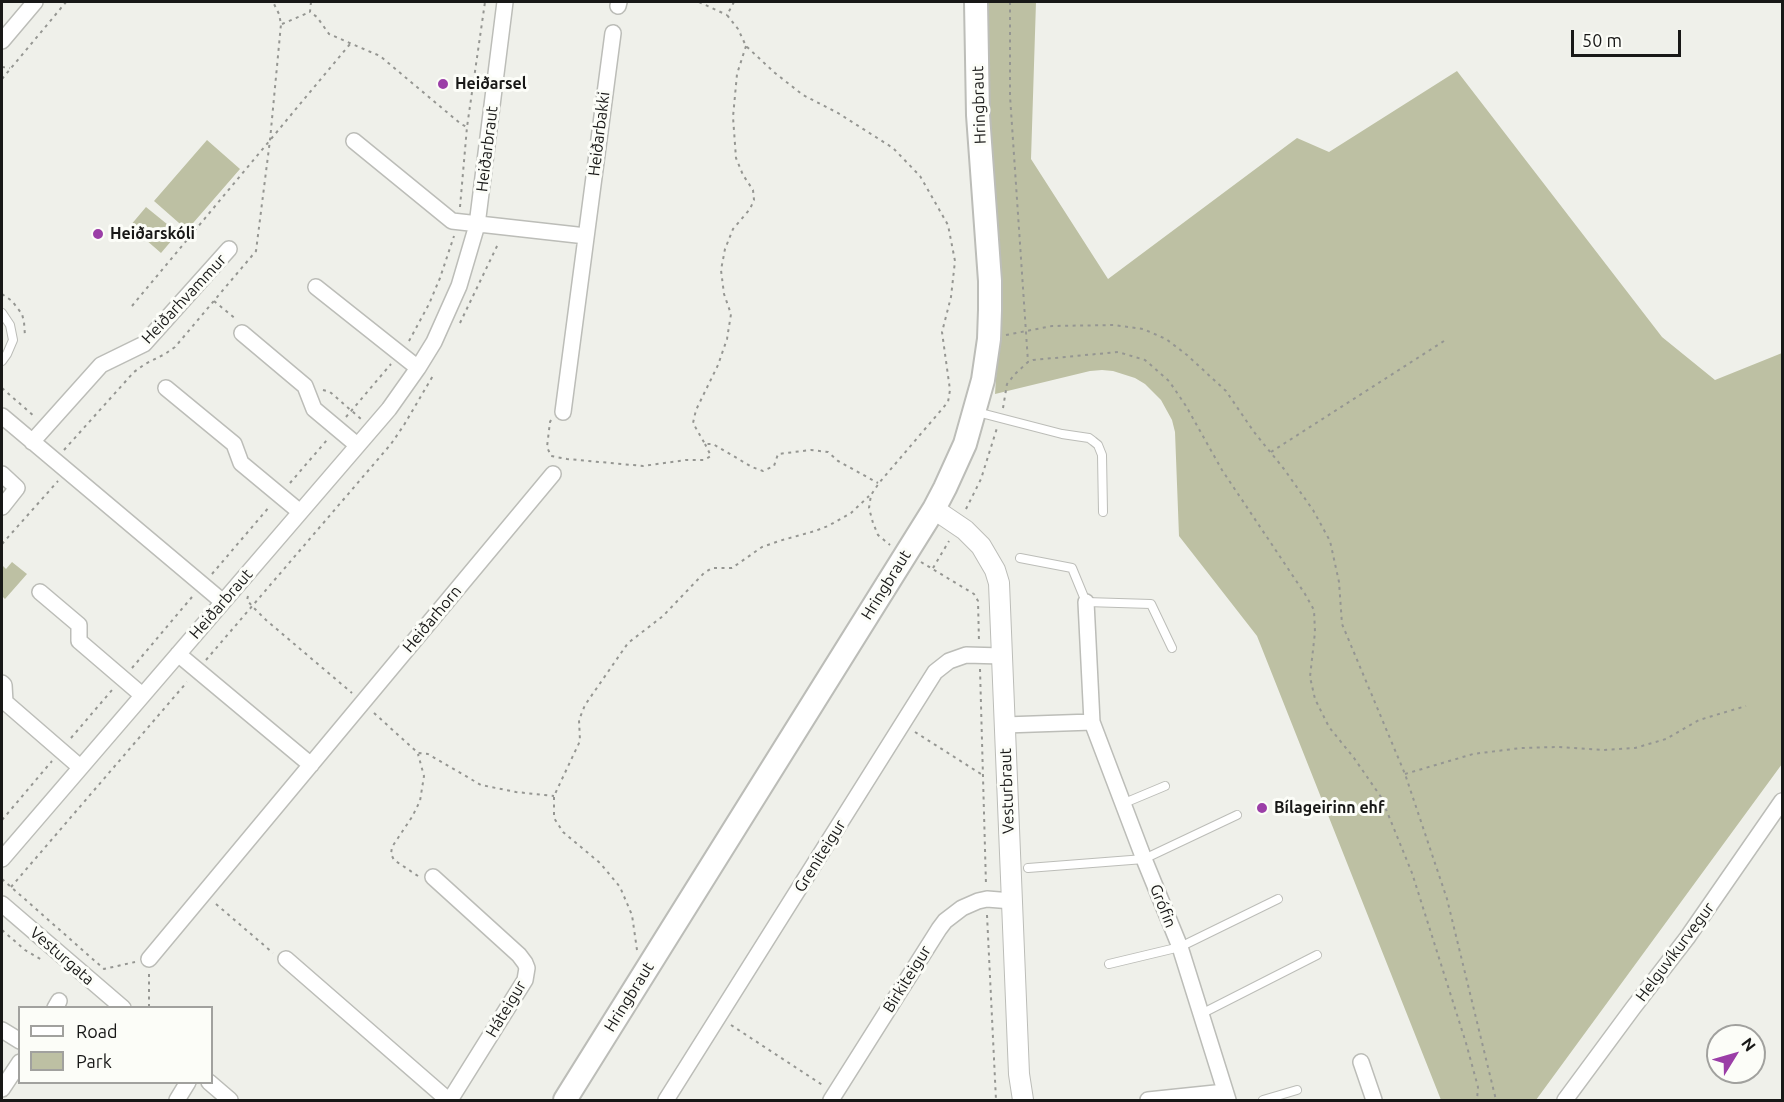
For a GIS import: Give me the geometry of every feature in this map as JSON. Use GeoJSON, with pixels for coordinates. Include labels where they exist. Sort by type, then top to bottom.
{"type":"FeatureCollection","features":[{"type":"Feature","properties":{"kind":"main road","name":"Hringbraut"},"geometry":{"type":"LineString","coordinates":[[565,1101],[934,509],[956,466],[975,412],[983,380],[989,339],[990,281],[978,115],[976,2]]}},
{"type":"Feature","properties":{"kind":"street"},"geometry":{"type":"LineString","coordinates":[[2,41],[35,2]]}},
{"type":"Feature","properties":{"kind":"street","name":"Heiðarbraut"},"geometry":{"type":"LineString","coordinates":[[2,859],[389,409],[434,342],[459,286],[477,225],[505,2]]}},
{"type":"Feature","properties":{"kind":"street","name":"Heiðarbakki"},"geometry":{"type":"LineString","coordinates":[[563,412],[613,33]]}},
{"type":"Feature","properties":{"kind":"street"},"geometry":{"type":"LineString","coordinates":[[354,141],[452,221],[586,236]]}},
{"type":"Feature","properties":{"kind":"street","name":"Heiðarhvammur"},"geometry":{"type":"LineString","coordinates":[[36,438],[101,365],[144,344],[229,249]]}},
{"type":"Feature","properties":{"kind":"street"},"geometry":{"type":"LineString","coordinates":[[316,287],[418,368]]}},
{"type":"Feature","properties":{"kind":"street"},"geometry":{"type":"LineString","coordinates":[[242,333],[305,387],[314,409],[357,445]]}},
{"type":"Feature","properties":{"kind":"street"},"geometry":{"type":"LineString","coordinates":[[166,388],[234,444],[242,463],[300,512]]}},
{"type":"Feature","properties":{"kind":"street"},"geometry":{"type":"LineString","coordinates":[[2,416],[36,438],[66,471],[222,602]]}},
{"type":"Feature","properties":{"kind":"street"},"geometry":{"type":"LineString","coordinates":[[2,474],[17,488],[2,507]]}},
{"type":"Feature","properties":{"kind":"street","name":"Heiðarhorn"},"geometry":{"type":"LineString","coordinates":[[149,959],[553,474]]}},
{"type":"Feature","properties":{"kind":"street","name":"Vesturbraut"},"geometry":{"type":"LineString","coordinates":[[934,509],[958,525],[981,546],[995,570],[999,583],[1019,1074],[1023,1101]]}},
{"type":"Feature","properties":{"kind":"street"},"geometry":{"type":"LineString","coordinates":[[40,592],[79,626],[79,641],[142,695]]}},
{"type":"Feature","properties":{"kind":"street","name":"Grófin"},"geometry":{"type":"LineString","coordinates":[[1086,602],[1092,722],[1122,804],[1180,947],[1227,1096],[1148,1101]]}},
{"type":"Feature","properties":{"kind":"street"},"geometry":{"type":"LineString","coordinates":[[178,654],[311,765]]}},
{"type":"Feature","properties":{"kind":"street","name":"Greniteigur"},"geometry":{"type":"LineString","coordinates":[[666,1101],[935,672],[957,657],[979,654],[1002,656]]}},
{"type":"Feature","properties":{"kind":"street"},"geometry":{"type":"LineString","coordinates":[[2,683],[5,702],[81,767]]}},
{"type":"Feature","properties":{"kind":"street"},"geometry":{"type":"LineString","coordinates":[[1005,725],[1092,722]]}},
{"type":"Feature","properties":{"kind":"street","name":"Helguvíkurvegur"},"geometry":{"type":"LineString","coordinates":[[1565,1101],[1687,938],[1782,801]]}},
{"type":"Feature","properties":{"kind":"street","name":"Háteigur"},"geometry":{"type":"LineString","coordinates":[[286,959],[449,1101],[525,980],[527,968],[519,955],[433,878]]}},
{"type":"Feature","properties":{"kind":"street","name":"Birkiteigur"},"geometry":{"type":"LineString","coordinates":[[833,1097],[945,921],[962,908],[987,899],[1012,901]]}},
{"type":"Feature","properties":{"kind":"street","name":"Vesturgata"},"geometry":{"type":"LineString","coordinates":[[2,903],[121,1006]]}},
{"type":"Feature","properties":{"kind":"street"},"geometry":{"type":"LineString","coordinates":[[2,1030],[18,1040]]}},
{"type":"Feature","properties":{"kind":"street"},"geometry":{"type":"LineString","coordinates":[[1361,1062],[1374,1101]]}},
{"type":"Feature","properties":{"kind":"street"},"geometry":{"type":"LineString","coordinates":[[2,1089],[18,1065]]}},
{"type":"Feature","properties":{"kind":"street"},"geometry":{"type":"LineString","coordinates":[[177,1101],[187,1084]]}},
{"type":"Feature","properties":{"kind":"street"},"geometry":{"type":"LineString","coordinates":[[210,1084],[230,1101]]}},
{"type":"Feature","properties":{"kind":"lane"},"geometry":{"type":"LineString","coordinates":[[2,313],[10,325],[12,340],[2,361]]}},
{"type":"Feature","properties":{"kind":"lane"},"geometry":{"type":"LineString","coordinates":[[975,412],[1062,434],[1089,438],[1098,445],[1102,455],[1103,512]]}},
{"type":"Feature","properties":{"kind":"lane","name":"Grófin"},"geometry":{"type":"LineString","coordinates":[[1020,558],[1072,568],[1086,602]]}},
{"type":"Feature","properties":{"kind":"lane"},"geometry":{"type":"LineString","coordinates":[[1086,602],[1151,604],[1172,648]]}},
{"type":"Feature","properties":{"kind":"lane"},"geometry":{"type":"LineString","coordinates":[[1122,804],[1165,786]]}},
{"type":"Feature","properties":{"kind":"lane"},"geometry":{"type":"LineString","coordinates":[[1028,868],[1144,859],[1237,815]]}},
{"type":"Feature","properties":{"kind":"lane"},"geometry":{"type":"LineString","coordinates":[[1109,964],[1180,947],[1278,899]]}},
{"type":"Feature","properties":{"kind":"lane"},"geometry":{"type":"LineString","coordinates":[[1201,1014],[1317,955]]}},
{"type":"Feature","properties":{"kind":"lane"},"geometry":{"type":"LineString","coordinates":[[1263,1101],[1297,1090]]}},
{"type":"Feature","properties":{"kind":"path"},"geometry":{"type":"LineString","coordinates":[[2,79],[66,2]]}},
{"type":"Feature","properties":{"kind":"path"},"geometry":{"type":"LineString","coordinates":[[310,12],[311,2]]}},
{"type":"Feature","properties":{"kind":"path"},"geometry":{"type":"LineString","coordinates":[[433,878],[420,878],[394,860],[391,854],[392,847],[412,818],[420,801],[424,776],[418,753],[252,606],[247,600],[250,590],[231,575],[210,576],[400,354],[429,304],[459,222],[467,127],[485,2]]}},
{"type":"Feature","properties":{"kind":"path"},"geometry":{"type":"LineString","coordinates":[[650,964],[638,955],[632,915],[620,887],[600,863],[563,832],[554,818],[554,796],[580,741],[579,720],[585,705],[628,643],[663,616],[704,573],[712,568],[732,568],[762,548],[828,526],[851,513],[871,495],[948,402],[950,390],[942,332],[951,297],[955,261],[948,225],[920,176],[892,148],[838,113],[803,95],[775,73],[746,46],[738,29],[727,15],[699,2]]}},
{"type":"Feature","properties":{"kind":"path"},"geometry":{"type":"LineString","coordinates":[[727,15],[734,2]]}},
{"type":"Feature","properties":{"kind":"path"},"geometry":{"type":"LineString","coordinates":[[1010,2],[1010,96],[1028,363]]}},
{"type":"Feature","properties":{"kind":"path"},"geometry":{"type":"LineString","coordinates":[[281,24],[310,12]]}},
{"type":"Feature","properties":{"kind":"path"},"geometry":{"type":"LineString","coordinates":[[310,12],[317,17],[329,34],[380,56],[467,127]]}},
{"type":"Feature","properties":{"kind":"path"},"geometry":{"type":"LineString","coordinates":[[132,306],[350,44]]}},
{"type":"Feature","properties":{"kind":"path"},"geometry":{"type":"LineString","coordinates":[[563,412],[550,422],[547,447],[551,456],[643,466],[704,460],[711,456],[693,423],[696,410],[718,365],[727,339],[731,314],[724,294],[721,270],[725,249],[733,229],[750,209],[754,200],[753,190],[736,158],[733,117],[737,74],[746,46]]}},
{"type":"Feature","properties":{"kind":"path"},"geometry":{"type":"LineString","coordinates":[[2,67],[10,68]]}},
{"type":"Feature","properties":{"kind":"path"},"geometry":{"type":"LineString","coordinates":[[460,324],[506,228]]}},
{"type":"Feature","properties":{"kind":"path"},"geometry":{"type":"LineString","coordinates":[[989,339],[1052,326],[1114,325],[1143,329],[1166,339],[1226,391],[1313,510],[1330,541],[1339,582],[1342,624],[1405,774],[1447,899],[1496,1100]]}},
{"type":"Feature","properties":{"kind":"path"},"geometry":{"type":"LineString","coordinates":[[1271,452],[1444,341]]}},
{"type":"Feature","properties":{"kind":"path"},"geometry":{"type":"LineString","coordinates":[[933,568],[981,479],[1000,418],[1007,384],[1028,363],[1033,360],[1118,352],[1145,360],[1169,381],[1186,406],[1222,470],[1314,610],[1315,633],[1310,677],[1314,699],[1329,727],[1381,797],[1412,873],[1466,1043],[1478,1087],[1478,1101]]}},
{"type":"Feature","properties":{"kind":"path"},"geometry":{"type":"LineString","coordinates":[[12,887],[391,444],[438,365]]}},
{"type":"Feature","properties":{"kind":"path"},"geometry":{"type":"LineString","coordinates":[[2,388],[36,418],[36,438]]}},
{"type":"Feature","properties":{"kind":"path"},"geometry":{"type":"LineString","coordinates":[[705,444],[713,444],[763,471],[774,466],[778,454],[812,450],[828,452],[838,461],[879,483]]}},
{"type":"Feature","properties":{"kind":"path"},"geometry":{"type":"LineString","coordinates":[[2,544],[66,471]]}},
{"type":"Feature","properties":{"kind":"path"},"geometry":{"type":"LineString","coordinates":[[871,495],[869,508],[878,535],[891,546],[933,568],[970,591],[977,598],[996,1101]]}},
{"type":"Feature","properties":{"kind":"path"},"geometry":{"type":"LineString","coordinates":[[2,819],[202,585]]}},
{"type":"Feature","properties":{"kind":"path"},"geometry":{"type":"LineString","coordinates":[[1405,774],[1473,754],[1521,748],[1558,747],[1604,750],[1635,748],[1666,739],[1699,720],[1746,706]]}},
{"type":"Feature","properties":{"kind":"path"},"geometry":{"type":"LineString","coordinates":[[902,724],[982,775]]}},
{"type":"Feature","properties":{"kind":"path"},"geometry":{"type":"LineString","coordinates":[[418,753],[428,754],[481,785],[554,796]]}},
{"type":"Feature","properties":{"kind":"path"},"geometry":{"type":"LineString","coordinates":[[2,879],[104,969],[149,959],[149,1006]]}},
{"type":"Feature","properties":{"kind":"path"},"geometry":{"type":"LineString","coordinates":[[204,893],[274,954],[286,959]]}},
{"type":"Feature","properties":{"kind":"path"},"geometry":{"type":"LineString","coordinates":[[2,930],[26,950],[51,965]]}},
{"type":"Feature","properties":{"kind":"path"},"geometry":{"type":"LineString","coordinates":[[719,1017],[833,1097]]}},
{"type":"Feature","properties":{"kind":"green space"},"geometry":{"type":"Polygon","coordinates":[[[989,2],[1036,2],[1031,159],[1108,279],[1297,138],[1329,152],[1457,71],[1662,337],[1715,380],[1782,353],[1782,764],[1536,1100],[1441,1100],[1257,636],[1179,536],[1175,432],[1172,420],[1161,400],[1145,384],[1135,378],[1102,370],[995,394],[1000,315],[985,69],[989,2]]]}},
{"type":"Feature","properties":{"kind":"green space"},"geometry":{"type":"Polygon","coordinates":[[[207,140],[240,169],[187,230],[154,201],[207,140]]]}},
{"type":"Feature","properties":{"kind":"green space"},"geometry":{"type":"Polygon","coordinates":[[[146,207],[178,233],[161,253],[130,226],[146,207]]]}},
{"type":"Feature","properties":{"kind":"green space"},"geometry":{"type":"Polygon","coordinates":[[[12,562],[27,574],[5,599],[2,596],[2,565],[6,569],[12,562]]]}},
{"type":"Feature","properties":{"kind":"place","name":"Heiðarsel"},"geometry":{"type":"Point","coordinates":[443,84]}},
{"type":"Feature","properties":{"kind":"place","name":"Heiðarskóli"},"geometry":{"type":"Point","coordinates":[98,234]}},
{"type":"Feature","properties":{"kind":"place","name":"Bílageirinn ehf"},"geometry":{"type":"Point","coordinates":[1262,808]}}]}
